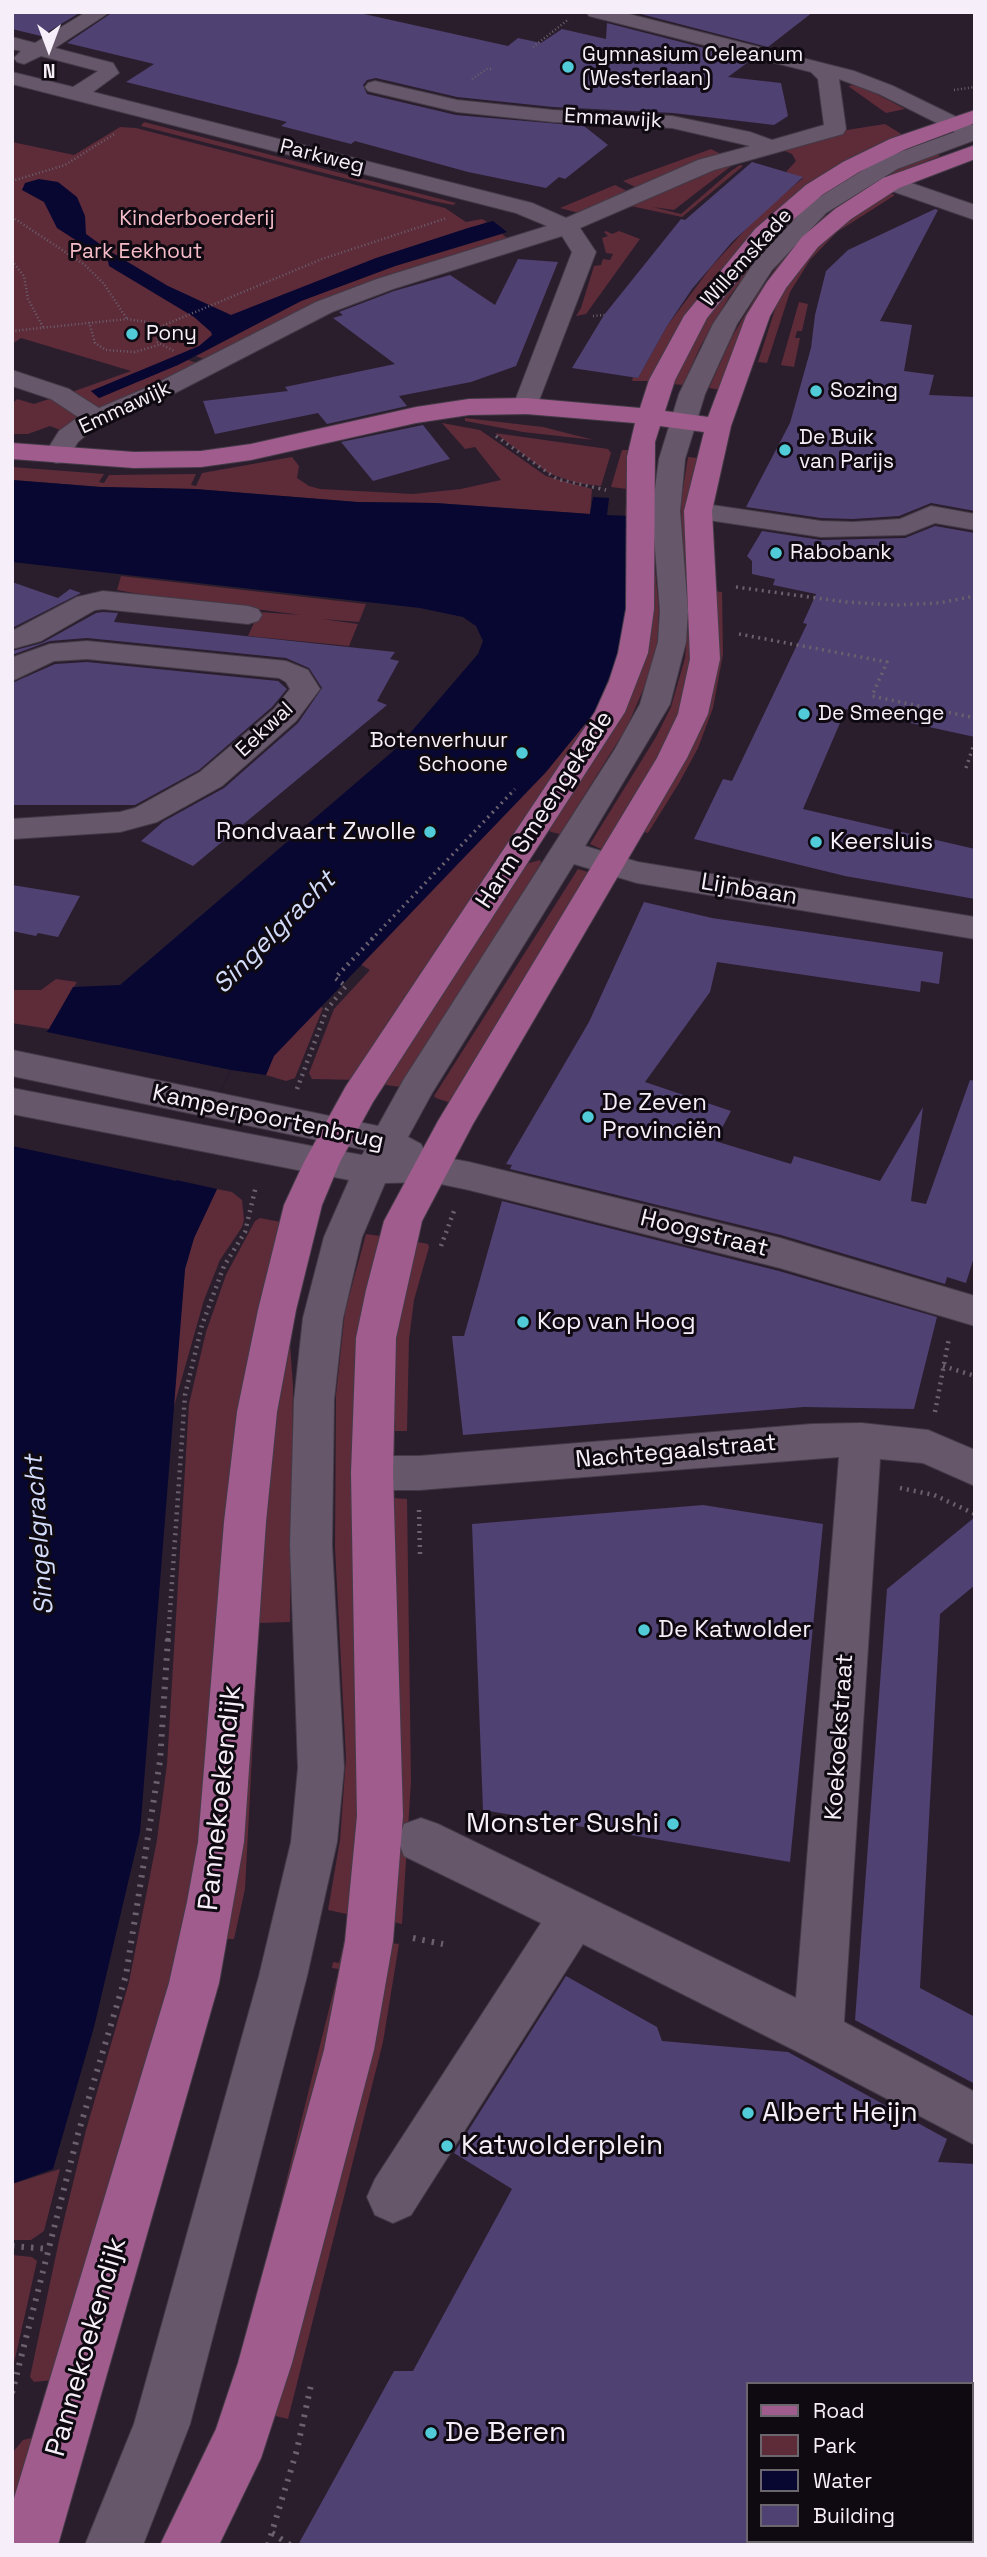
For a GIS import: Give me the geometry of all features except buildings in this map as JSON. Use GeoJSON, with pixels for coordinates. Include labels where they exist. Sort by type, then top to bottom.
{"type":"FeatureCollection","features":[{"type":"Feature","properties":{"kind":"main road","name":"Willemskade"},"geometry":{"type":"LineString","coordinates":[[718,426],[748,338],[775,287],[810,242],[828,225],[971,128]]}},
{"type":"Feature","properties":{"kind":"main road","name":"Willemskade"},"geometry":{"type":"LineString","coordinates":[[649,418],[662,380],[696,316],[763,234],[814,190],[851,167],[918,135],[971,128]]}},
{"type":"Feature","properties":{"kind":"main road","name":"Emmawijk"},"geometry":{"type":"LineString","coordinates":[[57,454],[134,460],[201,459],[251,452],[416,415],[469,408],[526,406],[597,410],[718,426]]}},
{"type":"Feature","properties":{"kind":"main road","name":"Harm Smeengekade"},"geometry":{"type":"LineString","coordinates":[[330,1147],[359,1095],[610,712],[633,653],[640,609],[639,457],[649,418]]}},
{"type":"Feature","properties":{"kind":"main road"},"geometry":{"type":"LineString","coordinates":[[189,2545],[241,2438],[254,2399],[349,2050],[371,1930],[380,1816],[372,1473],[376,1338],[385,1290],[403,1221],[431,1168],[510,1028],[672,758],[698,700],[705,659],[698,511],[718,426]]}},
{"type":"Feature","properties":{"kind":"main road"},"geometry":{"type":"LineString","coordinates":[[12,451],[57,454]]}},
{"type":"Feature","properties":{"kind":"main road","name":"Pannekoekendijk"},"geometry":{"type":"LineString","coordinates":[[29,2545],[194,1983],[208,1916],[225,1802],[245,1522],[257,1412],[277,1310],[300,1219],[330,1147]]}},
{"type":"Feature","properties":{"kind":"street"},"geometry":{"type":"LineString","coordinates":[[12,64],[100,12]]}},
{"type":"Feature","properties":{"kind":"street"},"geometry":{"type":"LineString","coordinates":[[596,12],[815,65],[886,90],[971,128]]}},
{"type":"Feature","properties":{"kind":"street"},"geometry":{"type":"LineString","coordinates":[[12,43],[106,67],[109,73],[77,94]]}},
{"type":"Feature","properties":{"kind":"street","name":"Emmawijk"},"geometry":{"type":"LineString","coordinates":[[57,454],[76,428],[187,378],[324,307],[385,284],[474,258],[564,227],[683,173],[766,146],[835,129],[828,77],[815,65]]}},
{"type":"Feature","properties":{"kind":"street","name":"Parkweg"},"geometry":{"type":"LineString","coordinates":[[12,78],[524,208],[564,227]]}},
{"type":"Feature","properties":{"kind":"street","name":"Emmawijk"},"geometry":{"type":"LineString","coordinates":[[375,87],[457,106],[553,116],[672,122],[744,137],[766,146]]}},
{"type":"Feature","properties":{"kind":"street","name":"Willemskade"},"geometry":{"type":"LineString","coordinates":[[682,421],[725,324],[763,266],[801,223],[818,208],[863,178],[971,128]]}},
{"type":"Feature","properties":{"kind":"street"},"geometry":{"type":"LineString","coordinates":[[891,183],[975,213]]}},
{"type":"Feature","properties":{"kind":"street"},"geometry":{"type":"LineString","coordinates":[[943,203],[971,188]]}},
{"type":"Feature","properties":{"kind":"street"},"geometry":{"type":"LineString","coordinates":[[526,406],[583,257],[581,244],[574,234],[564,227]]}},
{"type":"Feature","properties":{"kind":"street"},"geometry":{"type":"LineString","coordinates":[[12,377],[60,394],[96,418]]}},
{"type":"Feature","properties":{"kind":"street","name":"Harm Smeengekade"},"geometry":{"type":"LineString","coordinates":[[380,1156],[417,1088],[644,727],[665,675],[672,642],[674,611],[666,511],[672,459],[682,421]]}},
{"type":"Feature","properties":{"kind":"street"},"geometry":{"type":"LineString","coordinates":[[698,511],[821,529],[905,527],[931,514],[975,522]]}},
{"type":"Feature","properties":{"kind":"street"},"geometry":{"type":"LineString","coordinates":[[12,640],[31,635],[87,603],[103,600],[248,615]]}},
{"type":"Feature","properties":{"kind":"street","name":"Eekwal"},"geometry":{"type":"LineString","coordinates":[[12,672],[26,662],[50,653],[87,650],[279,669],[298,676],[305,689],[285,715],[211,779],[146,816],[120,822],[12,829]]}},
{"type":"Feature","properties":{"kind":"street","name":"Lijnbaan"},"geometry":{"type":"LineString","coordinates":[[525,841],[637,872],[975,928]]}},
{"type":"Feature","properties":{"kind":"street","name":"Kamperpoortenbrug"},"geometry":{"type":"LineString","coordinates":[[12,1063],[210,1122],[431,1168]]}},
{"type":"Feature","properties":{"kind":"street","name":"Kamperpoortenbrug"},"geometry":{"type":"LineString","coordinates":[[12,1101],[210,1122]]}},
{"type":"Feature","properties":{"kind":"street"},"geometry":{"type":"LineString","coordinates":[[114,2545],[162,2424],[280,1988],[314,1842],[321,1768],[311,1545],[314,1400],[319,1340],[343,1237],[380,1156]]}},
{"type":"Feature","properties":{"kind":"street","name":"Hoogstraat"},"geometry":{"type":"LineString","coordinates":[[431,1168],[780,1253],[965,1308]]}},
{"type":"Feature","properties":{"kind":"street","name":"Nachtegaalstraat"},"geometry":{"type":"LineString","coordinates":[[372,1473],[419,1473],[812,1441],[860,1460],[928,1447],[975,1469]]}},
{"type":"Feature","properties":{"kind":"street","name":"Koekoekstraat"},"geometry":{"type":"LineString","coordinates":[[818,2035],[860,1460]]}},
{"type":"Feature","properties":{"kind":"street"},"geometry":{"type":"LineString","coordinates":[[421,1840],[818,2035],[975,2120]]}},
{"type":"Feature","properties":{"kind":"street"},"geometry":{"type":"LineString","coordinates":[[393,2197],[574,1915]]}},
{"type":"Feature","properties":{"kind":"path"},"geometry":{"type":"LineString","coordinates":[[533,47],[573,16]]}},
{"type":"Feature","properties":{"kind":"path"},"geometry":{"type":"LineString","coordinates":[[12,181],[54,170],[75,160],[149,112]]}},
{"type":"Feature","properties":{"kind":"path"},"geometry":{"type":"LineString","coordinates":[[12,331],[127,319],[147,322],[157,328],[322,259],[456,215]]}},
{"type":"Feature","properties":{"kind":"path"},"geometry":{"type":"LineString","coordinates":[[12,217],[85,265],[104,284],[127,319]]}},
{"type":"Feature","properties":{"kind":"path"},"geometry":{"type":"LineString","coordinates":[[12,261],[24,276],[29,299],[43,327]]}},
{"type":"Feature","properties":{"kind":"path"},"geometry":{"type":"LineString","coordinates":[[89,322],[95,342],[106,350],[135,352],[159,345],[177,352]]}},
{"type":"Feature","properties":{"kind":"path"},"geometry":{"type":"LineString","coordinates":[[157,328],[159,345]]}},
{"type":"Feature","properties":{"kind":"path"},"geometry":{"type":"LineString","coordinates":[[495,436],[557,479],[606,490]]}},
{"type":"Feature","properties":{"kind":"path"},"geometry":{"type":"LineString","coordinates":[[729,587],[846,602],[895,605],[939,603],[975,596]]}},
{"type":"Feature","properties":{"kind":"path"},"geometry":{"type":"LineString","coordinates":[[731,633],[887,662],[872,696],[975,718]]}},
{"type":"Feature","properties":{"kind":"path"},"geometry":{"type":"LineString","coordinates":[[966,768],[975,741]]}},
{"type":"Feature","properties":{"kind":"path","name":"Harm Smeengekade"},"geometry":{"type":"LineString","coordinates":[[296,1093],[327,1009],[346,986],[335,978],[517,788]]}},
{"type":"Feature","properties":{"kind":"path"},"geometry":{"type":"LineString","coordinates":[[12,2393],[78,2134],[126,1975],[160,1761],[185,1395],[202,1325],[224,1266],[245,1232],[256,1186]]}},
{"type":"Feature","properties":{"kind":"path"},"geometry":{"type":"LineString","coordinates":[[928,1447],[943,1366],[965,1308]]}},
{"type":"Feature","properties":{"kind":"path"},"geometry":{"type":"LineString","coordinates":[[943,1366],[975,1376]]}},
{"type":"Feature","properties":{"kind":"path"},"geometry":{"type":"LineString","coordinates":[[860,1460],[975,1514]]}},
{"type":"Feature","properties":{"kind":"path"},"geometry":{"type":"LineString","coordinates":[[12,2246],[48,2249]]}},
{"type":"Feature","properties":{"kind":"path"},"geometry":{"type":"LineString","coordinates":[[272,2533],[290,2545]]}},
{"type":"Feature","properties":{"kind":"green space"},"geometry":{"type":"Polygon","coordinates":[[[854,85],[905,109],[886,113],[848,86],[854,85]]]}},
{"type":"Feature","properties":{"kind":"green space"},"geometry":{"type":"Polygon","coordinates":[[[144,122],[456,203],[453,205],[433,201],[141,126],[144,122]]]}},
{"type":"Feature","properties":{"kind":"green space"},"geometry":{"type":"Polygon","coordinates":[[[885,124],[903,135],[763,227],[729,260],[693,305],[649,381],[632,381],[633,377],[638,378],[667,326],[711,267],[758,216],[803,178],[786,172],[796,161],[792,154],[778,148],[828,133],[885,124]]]}},
{"type":"Feature","properties":{"kind":"green space","name":"Park Eekhout"},"geometry":{"type":"Polygon","coordinates":[[[120,127],[136,128],[445,208],[466,222],[482,219],[487,222],[283,303],[148,375],[137,372],[91,391],[99,398],[188,360],[205,366],[97,409],[69,393],[131,371],[21,338],[12,344],[12,142],[74,155],[120,127]]]}},
{"type":"Feature","properties":{"kind":"green space"},"geometry":{"type":"Polygon","coordinates":[[[913,141],[920,145],[848,178],[793,218],[729,297],[700,347],[683,385],[672,384],[690,344],[711,312],[773,231],[807,200],[842,176],[913,141]]]}},
{"type":"Feature","properties":{"kind":"green space"},"geometry":{"type":"Polygon","coordinates":[[[711,149],[723,155],[637,188],[623,181],[711,149]]]}},
{"type":"Feature","properties":{"kind":"green space"},"geometry":{"type":"Polygon","coordinates":[[[936,153],[940,156],[900,172],[818,226],[721,390],[709,388],[733,335],[758,293],[781,261],[815,223],[880,177],[936,153]]]}},
{"type":"Feature","properties":{"kind":"green space"},"geometry":{"type":"Polygon","coordinates":[[[735,163],[674,210],[653,207],[681,214],[731,171],[743,166],[682,217],[626,205],[694,174],[735,163]]]}},
{"type":"Feature","properties":{"kind":"green space"},"geometry":{"type":"Polygon","coordinates":[[[615,185],[629,192],[579,213],[560,208],[615,185]]]}},
{"type":"Feature","properties":{"kind":"green space"},"geometry":{"type":"Polygon","coordinates":[[[888,192],[895,195],[837,232],[810,260],[790,292],[767,363],[758,362],[781,291],[814,245],[888,192]]]}},
{"type":"Feature","properties":{"kind":"green space"},"geometry":{"type":"Polygon","coordinates":[[[619,231],[640,239],[586,314],[576,316],[594,266],[601,265],[603,259],[610,260],[613,254],[606,253],[602,238],[608,236],[604,232],[612,234],[619,231]]]}},
{"type":"Feature","properties":{"kind":"green space"},"geometry":{"type":"Polygon","coordinates":[[[502,234],[508,239],[410,272],[211,362],[196,356],[301,301],[395,266],[502,234]]]}},
{"type":"Feature","properties":{"kind":"green space"},"geometry":{"type":"Polygon","coordinates":[[[799,302],[808,304],[802,331],[797,331],[795,338],[800,338],[794,367],[781,365],[799,302]]]}},
{"type":"Feature","properties":{"kind":"green space"},"geometry":{"type":"Polygon","coordinates":[[[55,397],[77,416],[77,420],[60,430],[50,426],[28,434],[12,434],[12,404],[17,399],[34,404],[55,397]]]}},
{"type":"Feature","properties":{"kind":"green space"},"geometry":{"type":"Polygon","coordinates":[[[465,418],[543,427],[594,440],[523,432],[465,421],[465,418]]]}},
{"type":"Feature","properties":{"kind":"green space"},"geometry":{"type":"Polygon","coordinates":[[[442,423],[480,430],[546,476],[592,489],[590,514],[12,480],[12,467],[104,474],[99,482],[104,483],[109,475],[196,474],[191,485],[196,486],[202,473],[292,457],[299,466],[297,478],[320,489],[413,494],[461,489],[501,480],[475,447],[465,449],[442,423]]]}},
{"type":"Feature","properties":{"kind":"green space"},"geometry":{"type":"Polygon","coordinates":[[[495,433],[608,449],[611,453],[601,486],[576,483],[548,473],[495,433]]]}},
{"type":"Feature","properties":{"kind":"green space"},"geometry":{"type":"Polygon","coordinates":[[[622,450],[628,450],[632,459],[631,516],[625,516],[627,489],[611,487],[622,450]]]}},
{"type":"Feature","properties":{"kind":"green space"},"geometry":{"type":"Polygon","coordinates":[[[688,457],[698,458],[688,498],[692,593],[689,705],[603,850],[590,844],[656,737],[671,707],[685,658],[689,613],[682,545],[681,501],[688,457]]]}},
{"type":"Feature","properties":{"kind":"green space"},"geometry":{"type":"Polygon","coordinates":[[[653,548],[659,610],[657,643],[650,674],[627,727],[560,834],[551,832],[548,829],[609,727],[653,548]]]}},
{"type":"Feature","properties":{"kind":"green space"},"geometry":{"type":"Polygon","coordinates":[[[121,576],[366,604],[359,622],[322,619],[358,624],[349,646],[248,636],[259,612],[301,615],[180,599],[178,601],[117,590],[121,576]]]}},
{"type":"Feature","properties":{"kind":"green space"},"geometry":{"type":"Polygon","coordinates":[[[712,591],[722,592],[723,654],[713,708],[698,748],[679,783],[648,833],[640,831],[681,757],[712,591]]]}},
{"type":"Feature","properties":{"kind":"green space"},"geometry":{"type":"Polygon","coordinates":[[[584,725],[592,727],[360,1080],[312,1079],[309,1073],[334,1009],[370,970],[360,964],[546,772],[584,725]]]}},
{"type":"Feature","properties":{"kind":"green space"},"geometry":{"type":"Polygon","coordinates":[[[540,860],[541,863],[400,1087],[380,1084],[518,872],[529,863],[540,860]]]}},
{"type":"Feature","properties":{"kind":"green space"},"geometry":{"type":"Polygon","coordinates":[[[578,869],[591,873],[451,1103],[436,1098],[434,1096],[578,869]]]}},
{"type":"Feature","properties":{"kind":"green space"},"geometry":{"type":"Polygon","coordinates":[[[56,979],[77,982],[49,1029],[12,1023],[12,990],[41,990],[56,979]]]}},
{"type":"Feature","properties":{"kind":"green space"},"geometry":{"type":"Polygon","coordinates":[[[320,1007],[323,1008],[295,1078],[286,1081],[266,1075],[273,1056],[320,1007]]]}},
{"type":"Feature","properties":{"kind":"green space"},"geometry":{"type":"Polygon","coordinates":[[[217,1189],[232,1192],[242,1200],[244,1220],[220,1260],[204,1300],[172,1413],[185,1269],[194,1238],[217,1189]]]}},
{"type":"Feature","properties":{"kind":"green space"},"geometry":{"type":"Polygon","coordinates":[[[260,1218],[281,1222],[196,1897],[53,2380],[34,2382],[30,2377],[60,2236],[86,2130],[129,1982],[157,1840],[167,1764],[189,1404],[206,1332],[226,1275],[255,1221],[260,1218]]]}},
{"type":"Feature","properties":{"kind":"green space"},"geometry":{"type":"Polygon","coordinates":[[[366,1234],[380,1236],[361,1917],[328,1910],[340,1840],[346,1758],[335,1548],[336,1395],[345,1311],[366,1234]]]}},
{"type":"Feature","properties":{"kind":"green space"},"geometry":{"type":"Polygon","coordinates":[[[417,1242],[428,1244],[429,1247],[414,1300],[409,1339],[407,1431],[392,1431],[395,1341],[417,1242]]]}},
{"type":"Feature","properties":{"kind":"green space"},"geometry":{"type":"Polygon","coordinates":[[[289,1328],[293,1387],[290,1622],[259,1623],[245,1889],[234,1939],[227,1939],[232,1906],[255,1521],[289,1328]]]}},
{"type":"Feature","properties":{"kind":"green space"},"geometry":{"type":"Polygon","coordinates":[[[392,1498],[407,1499],[411,1781],[402,1924],[384,1920],[392,1498]]]}},
{"type":"Feature","properties":{"kind":"green space"},"geometry":{"type":"Polygon","coordinates":[[[345,1938],[358,1940],[259,2290],[339,1969],[332,1968],[333,1962],[339,1963],[345,1938]]]}},
{"type":"Feature","properties":{"kind":"green space"},"geometry":{"type":"Polygon","coordinates":[[[381,1942],[399,1944],[383,2042],[288,2419],[267,2414],[381,1942]]]}},
{"type":"Feature","properties":{"kind":"green space"},"geometry":{"type":"Polygon","coordinates":[[[60,2169],[44,2231],[31,2240],[12,2240],[12,2184],[60,2169]]]}},
{"type":"Feature","properties":{"kind":"green space"},"geometry":{"type":"Polygon","coordinates":[[[12,2255],[32,2257],[37,2261],[12,2372],[12,2255]]]}},
{"type":"Feature","properties":{"kind":"green space"},"geometry":{"type":"Polygon","coordinates":[[[35,2437],[12,2504],[12,2453],[23,2440],[35,2437]]]}},
{"type":"Feature","properties":{"kind":"water"},"geometry":{"type":"Polygon","coordinates":[[[39,179],[58,182],[77,197],[85,216],[86,234],[111,252],[168,286],[231,315],[376,258],[468,228],[493,221],[507,232],[395,266],[301,301],[178,365],[99,398],[91,391],[199,346],[212,335],[194,317],[109,266],[108,261],[57,228],[44,202],[22,190],[25,183],[39,179]]]}},
{"type":"Feature","properties":{"kind":"water","name":"Singelgracht"},"geometry":{"type":"Polygon","coordinates":[[[12,480],[590,514],[593,497],[609,498],[607,515],[631,516],[626,637],[594,713],[546,772],[274,1056],[266,1075],[231,1070],[176,1180],[217,1189],[194,1238],[185,1269],[140,1832],[94,2027],[53,2169],[12,2184],[12,1073],[49,1029],[73,987],[120,985],[399,746],[478,654],[483,641],[476,626],[463,617],[420,608],[12,562],[12,480]]]}},
{"type":"Feature","properties":{"kind":"pier"},"geometry":{"type":"Polygon","coordinates":[[[42,1031],[231,1070],[176,1181],[12,1146],[12,1068],[42,1031]]]}},
{"type":"Feature","properties":{"kind":"place","name":"Gymnasium Celeanum (Westerlaan)"},"geometry":{"type":"Point","coordinates":[568,67]}},
{"type":"Feature","properties":{"kind":"place","name":"Pony"},"geometry":{"type":"Point","coordinates":[132,334]}},
{"type":"Feature","properties":{"kind":"place","name":"Sozing"},"geometry":{"type":"Point","coordinates":[816,391]}},
{"type":"Feature","properties":{"kind":"place","name":"De Buik van Parijs"},"geometry":{"type":"Point","coordinates":[785,450]}},
{"type":"Feature","properties":{"kind":"place","name":"Rabobank"},"geometry":{"type":"Point","coordinates":[776,553]}},
{"type":"Feature","properties":{"kind":"place","name":"De Smeenge"},"geometry":{"type":"Point","coordinates":[804,714]}},
{"type":"Feature","properties":{"kind":"place","name":"Botenverhuur Schoone"},"geometry":{"type":"Point","coordinates":[522,753]}},
{"type":"Feature","properties":{"kind":"place","name":"Rondvaart Zwolle"},"geometry":{"type":"Point","coordinates":[430,832]}},
{"type":"Feature","properties":{"kind":"place","name":"Keersluis"},"geometry":{"type":"Point","coordinates":[816,842]}},
{"type":"Feature","properties":{"kind":"place","name":"De Zeven Provinciën"},"geometry":{"type":"Point","coordinates":[588,1117]}},
{"type":"Feature","properties":{"kind":"place","name":"Kop van Hoog"},"geometry":{"type":"Point","coordinates":[523,1322]}},
{"type":"Feature","properties":{"kind":"place","name":"De Katwolder"},"geometry":{"type":"Point","coordinates":[644,1630]}},
{"type":"Feature","properties":{"kind":"place","name":"Monster Sushi"},"geometry":{"type":"Point","coordinates":[673,1824]}},
{"type":"Feature","properties":{"kind":"place","name":"Albert Heijn"},"geometry":{"type":"Point","coordinates":[748,2113]}},
{"type":"Feature","properties":{"kind":"place","name":"Katwolderplein"},"geometry":{"type":"Point","coordinates":[447,2146]}},
{"type":"Feature","properties":{"kind":"place","name":"De Beren"},"geometry":{"type":"Point","coordinates":[431,2433]}},
{"type":"Feature","properties":{"kind":"park label","name":"Kinderboerderij"},"geometry":{"type":"Point","coordinates":[197,219]}}]}
